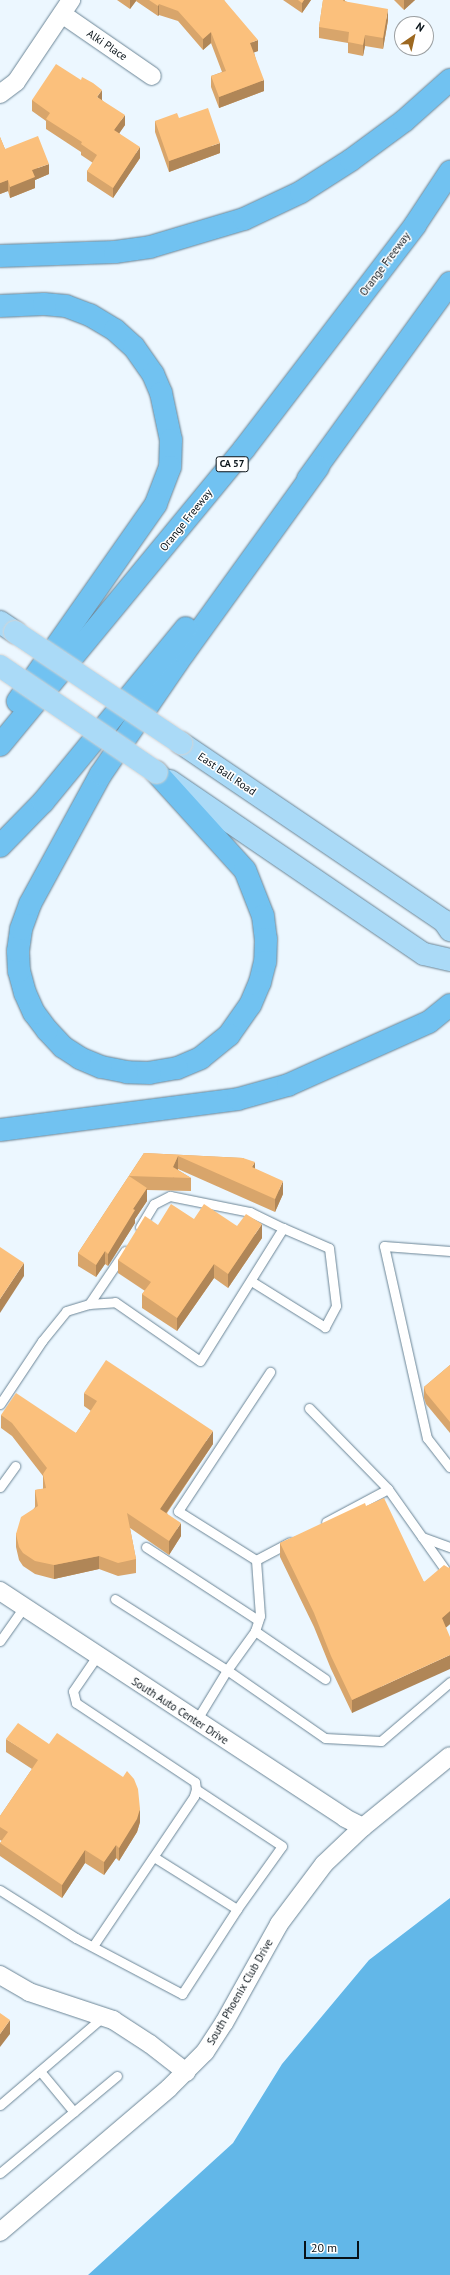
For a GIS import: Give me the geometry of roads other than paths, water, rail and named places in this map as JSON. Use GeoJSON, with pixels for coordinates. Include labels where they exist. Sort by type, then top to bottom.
{"type":"FeatureCollection","features":[{"type":"Feature","properties":{"kind":"highway"},"geometry":{"type":"LineString","coordinates":[[0,256],[115,252],[150,247],[244,219],[301,192],[351,160],[404,121],[450,80]]}},
{"type":"Feature","properties":{"kind":"highway","name":"Orange Freeway"},"geometry":{"type":"LineString","coordinates":[[0,745],[244,449],[415,225],[450,172]]}},
{"type":"Feature","properties":{"kind":"highway"},"geometry":{"type":"LineString","coordinates":[[156,772],[244,870],[263,916],[266,939],[265,962],[260,982],[250,1005],[229,1035],[201,1058],[176,1068],[150,1073],[127,1072],[101,1067],[80,1058],[63,1047],[34,1013],[25,993],[21,979],[18,951],[21,929],[30,904],[101,774],[184,653],[450,283]]}},
{"type":"Feature","properties":{"kind":"highway"},"geometry":{"type":"LineString","coordinates":[[0,306],[44,304],[66,306],[90,315],[115,330],[134,347],[153,374],[161,393],[171,440],[170,467],[156,504],[0,727]]}},
{"type":"Feature","properties":{"kind":"highway"},"geometry":{"type":"LineString","coordinates":[[0,846],[43,802],[318,467]]}},
{"type":"Feature","properties":{"kind":"highway"},"geometry":{"type":"LineString","coordinates":[[0,1130],[238,1100],[295,1082],[429,1022],[450,1005]]}},
{"type":"Feature","properties":{"kind":"main road","name":"East Ball Road"},"geometry":{"type":"LineString","coordinates":[[7,627],[444,921],[450,930]]}},
{"type":"Feature","properties":{"kind":"main road"},"geometry":{"type":"LineString","coordinates":[[0,666],[424,954],[450,960]]}},
{"type":"Feature","properties":{"kind":"street","name":"Alki Place"},"geometry":{"type":"LineString","coordinates":[[66,7],[152,76]]}},
{"type":"Feature","properties":{"kind":"street"},"geometry":{"type":"LineString","coordinates":[[0,94],[16,82],[66,7]]}},
{"type":"Feature","properties":{"kind":"street","name":"South Auto Center Drive"},"geometry":{"type":"LineString","coordinates":[[0,1591],[345,1818],[363,1827]]}},
{"type":"Feature","properties":{"kind":"street","name":"South Phoenix Club Drive"},"geometry":{"type":"LineString","coordinates":[[0,2232],[186,2072],[205,2052],[224,2023],[279,1924],[324,1864],[363,1827],[450,1756]]}},
{"type":"Feature","properties":{"kind":"street"},"geometry":{"type":"LineString","coordinates":[[0,1975],[29,1992],[104,2016],[124,2026],[186,2072]]}},
{"type":"Feature","properties":{"kind":"lane"},"geometry":{"type":"LineString","coordinates":[[89,1304],[105,1283],[154,1204],[170,1196],[250,1212],[329,1248],[336,1306],[325,1327],[251,1280]]}},
{"type":"Feature","properties":{"kind":"lane"},"geometry":{"type":"LineString","coordinates":[[0,1404],[42,1341],[66,1311],[89,1304],[115,1302],[200,1361],[283,1228]]}},
{"type":"Feature","properties":{"kind":"lane"},"geometry":{"type":"LineString","coordinates":[[450,1251],[384,1246],[427,1438],[450,1467]]}},
{"type":"Feature","properties":{"kind":"lane"},"geometry":{"type":"LineString","coordinates":[[256,1560],[178,1511],[270,1372]]}},
{"type":"Feature","properties":{"kind":"lane"},"geometry":{"type":"LineString","coordinates":[[417,1392],[428,1385]]}},
{"type":"Feature","properties":{"kind":"lane"},"geometry":{"type":"LineString","coordinates":[[310,1408],[388,1489],[449,1575]]}},
{"type":"Feature","properties":{"kind":"lane"},"geometry":{"type":"LineString","coordinates":[[0,1487],[15,1466]]}},
{"type":"Feature","properties":{"kind":"lane"},"geometry":{"type":"LineString","coordinates":[[318,1526],[388,1489]]}},
{"type":"Feature","properties":{"kind":"lane"},"geometry":{"type":"LineString","coordinates":[[256,1560],[298,1537]]}},
{"type":"Feature","properties":{"kind":"lane"},"geometry":{"type":"LineString","coordinates":[[422,1537],[450,1548]]}},
{"type":"Feature","properties":{"kind":"lane"},"geometry":{"type":"LineString","coordinates":[[146,1547],[258,1620]]}},
{"type":"Feature","properties":{"kind":"lane"},"geometry":{"type":"LineString","coordinates":[[196,1721],[227,1670],[255,1631],[260,1616],[256,1560]]}},
{"type":"Feature","properties":{"kind":"lane"},"geometry":{"type":"LineString","coordinates":[[115,1599],[227,1670],[325,1738],[381,1741],[450,1682]]}},
{"type":"Feature","properties":{"kind":"lane"},"geometry":{"type":"LineString","coordinates":[[0,1641],[24,1607]]}},
{"type":"Feature","properties":{"kind":"lane"},"geometry":{"type":"LineString","coordinates":[[255,1631],[325,1679]]}},
{"type":"Feature","properties":{"kind":"lane"},"geometry":{"type":"LineString","coordinates":[[93,1946],[154,1857],[194,1796],[196,1789],[195,1782],[76,1703],[73,1691],[97,1656]]}},
{"type":"Feature","properties":{"kind":"lane"},"geometry":{"type":"LineString","coordinates":[[0,1890],[76,1938],[182,1994],[237,1909],[282,1846],[196,1789]]}},
{"type":"Feature","properties":{"kind":"lane"},"geometry":{"type":"LineString","coordinates":[[154,1857],[237,1909]]}},
{"type":"Feature","properties":{"kind":"lane"},"geometry":{"type":"LineString","coordinates":[[0,2105],[104,2016]]}},
{"type":"Feature","properties":{"kind":"lane"},"geometry":{"type":"LineString","coordinates":[[40,2071],[74,2112]]}},
{"type":"Feature","properties":{"kind":"lane"},"geometry":{"type":"LineString","coordinates":[[0,2173],[117,2076]]}},
{"type":"Feature","properties":{"kind":"water"},"geometry":{"type":"Polygon","coordinates":[[[450,1898],[450,2275],[88,2275],[233,2143],[282,2064],[369,1960],[450,1898]]]}}]}
